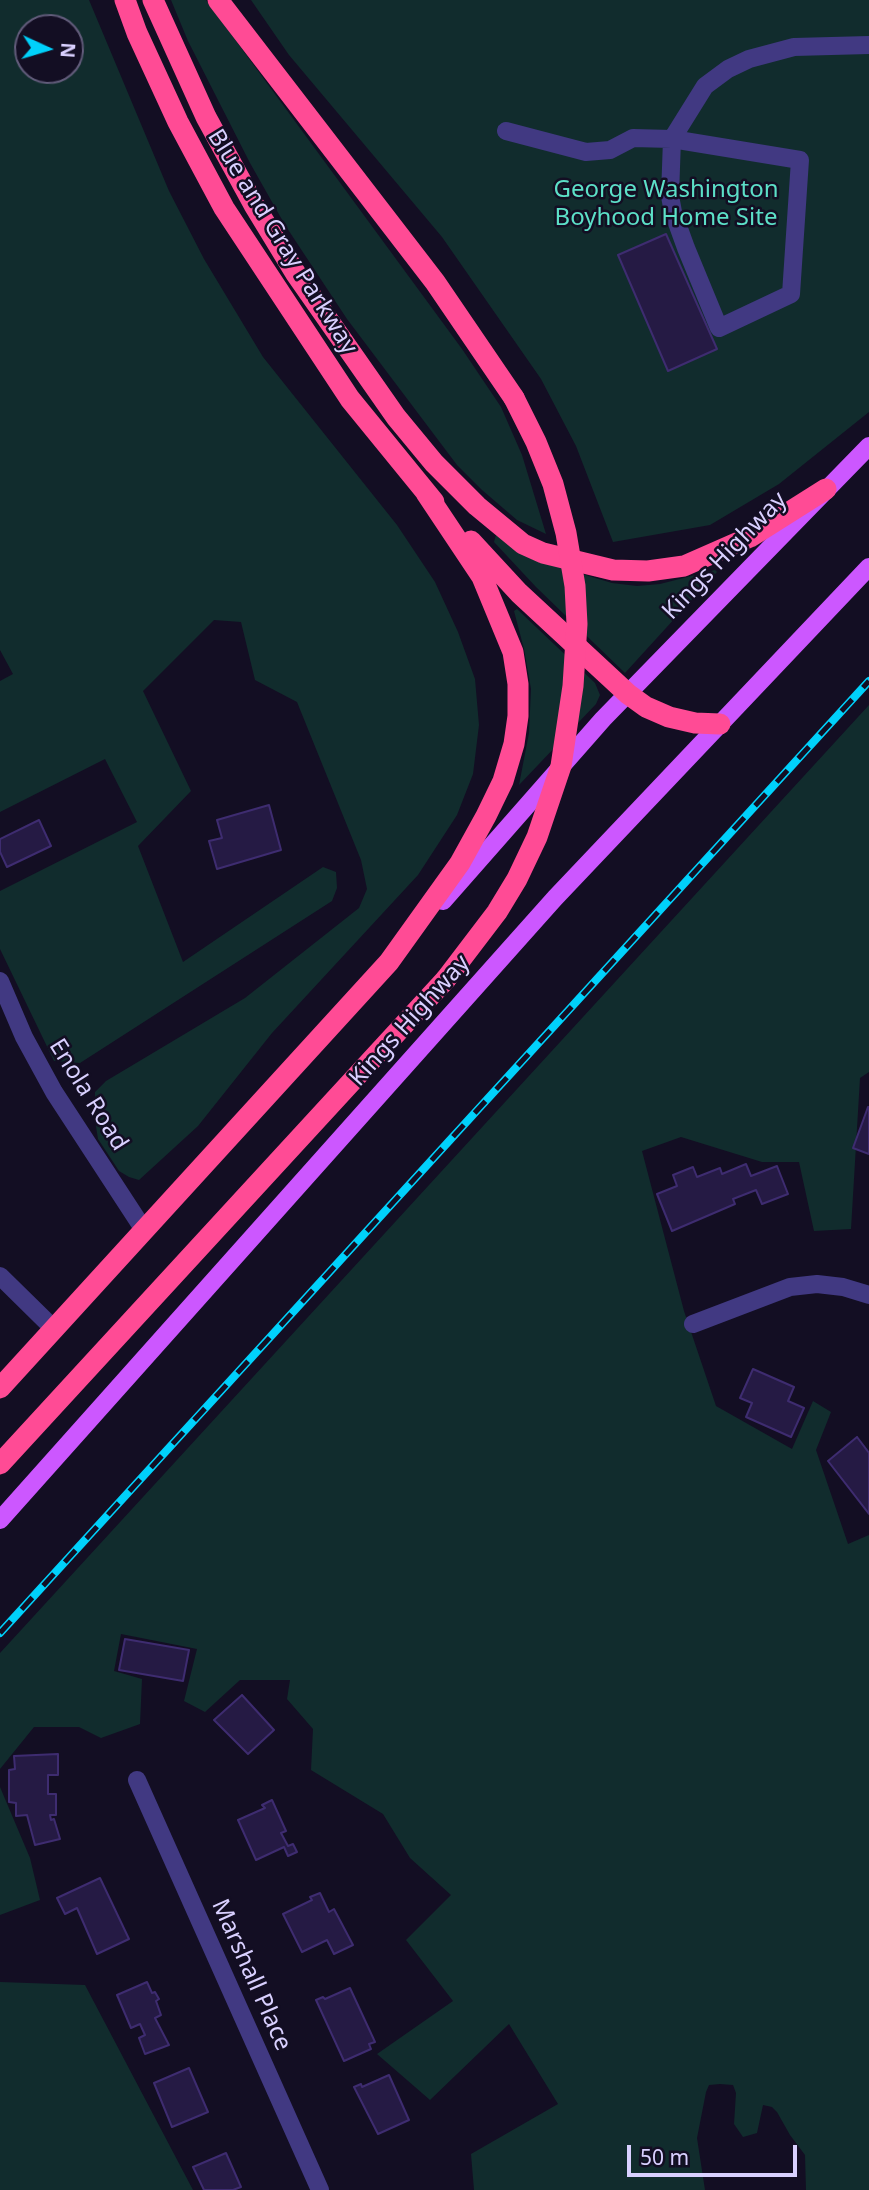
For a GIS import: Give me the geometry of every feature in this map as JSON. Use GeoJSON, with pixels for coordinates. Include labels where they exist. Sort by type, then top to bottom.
{"type":"FeatureCollection","features":[{"type":"Feature","properties":{"kind":"highway","name":"Blue and Gray Parkway"},"geometry":{"type":"LineString","coordinates":[[125,0],[137,33],[178,122],[224,208],[350,399],[426,493]]}},
{"type":"Feature","properties":{"kind":"highway"},"geometry":{"type":"LineString","coordinates":[[153,0],[206,117],[254,205],[296,274],[396,417],[434,463],[477,506],[523,544],[543,553],[612,570],[684,566],[750,537],[826,489]]}},
{"type":"Feature","properties":{"kind":"highway"},"geometry":{"type":"LineString","coordinates":[[0,1464],[446,979],[497,912],[517,879],[537,837],[561,766],[573,686],[577,624],[575,586],[566,533],[553,484],[514,398],[435,282],[218,0]]}},
{"type":"Feature","properties":{"kind":"highway"},"geometry":{"type":"LineString","coordinates":[[426,493],[519,593],[628,694],[670,718],[720,724]]}},
{"type":"Feature","properties":{"kind":"highway"},"geometry":{"type":"LineString","coordinates":[[389,962],[460,863],[486,816],[503,781],[514,744],[518,716],[518,684],[513,652],[502,622],[482,577],[426,493]]}},
{"type":"Feature","properties":{"kind":"highway","name":"Kings Highway"},"geometry":{"type":"LineString","coordinates":[[0,1388],[389,962]]}},
{"type":"Feature","properties":{"kind":"main road","name":"Kings Highway"},"geometry":{"type":"LineString","coordinates":[[389,962],[628,694],[869,446]]}},
{"type":"Feature","properties":{"kind":"main road","name":"Kings Highway"},"geometry":{"type":"LineString","coordinates":[[0,1520],[555,898],[869,567]]}},
{"type":"Feature","properties":{"kind":"street"},"geometry":{"type":"LineString","coordinates":[[506,131],[586,152],[610,150],[633,138],[672,139],[800,160],[791,294],[719,328],[673,212],[670,195],[672,139],[705,86],[728,69],[761,55],[794,47],[869,45]]}},
{"type":"Feature","properties":{"kind":"street","name":"Enola Road"},"geometry":{"type":"LineString","coordinates":[[0,981],[24,1037],[54,1092],[144,1230]]}},
{"type":"Feature","properties":{"kind":"street"},"geometry":{"type":"LineString","coordinates":[[0,1276],[54,1329]]}},
{"type":"Feature","properties":{"kind":"street"},"geometry":{"type":"LineString","coordinates":[[694,1324],[790,1287],[817,1284],[843,1287],[869,1295]]}},
{"type":"Feature","properties":{"kind":"street","name":"Marshall Place"},"geometry":{"type":"LineString","coordinates":[[137,1780],[320,2190]]}},
{"type":"Feature","properties":{"kind":"green space"},"geometry":{"type":"Polygon","coordinates":[[[0,0],[89,0],[169,191],[204,259],[263,357],[397,525],[435,582],[458,632],[475,679],[479,725],[473,774],[457,815],[418,875],[272,1033],[198,1126],[139,1180],[119,1171],[98,1139],[95,1092],[106,1081],[245,998],[359,908],[367,889],[361,860],[297,702],[255,680],[241,622],[214,620],[143,691],[191,791],[138,846],[183,962],[323,867],[336,872],[337,888],[332,901],[80,1063],[54,1061],[0,949],[0,891],[137,822],[105,759],[0,812],[0,681],[13,674],[0,650],[0,0]]]}},
{"type":"Feature","properties":{"kind":"green space"},"geometry":{"type":"Polygon","coordinates":[[[171,0],[206,0],[462,349],[501,407],[522,455],[546,534],[517,520],[457,465],[347,319],[285,225],[250,163],[188,41],[171,0]]]}},
{"type":"Feature","properties":{"kind":"green space","name":"George Washington Boyhood Home Site"},"geometry":{"type":"Polygon","coordinates":[[[251,0],[869,0],[869,412],[779,484],[710,525],[613,542],[576,446],[541,379],[442,237],[289,55],[251,0]]]}},
{"type":"Feature","properties":{"kind":"green space"},"geometry":{"type":"Polygon","coordinates":[[[496,535],[532,559],[612,583],[637,586],[660,584],[715,570],[717,572],[625,673],[536,587],[494,542],[496,535]]]}},
{"type":"Feature","properties":{"kind":"green space"},"geometry":{"type":"Polygon","coordinates":[[[517,609],[595,683],[600,695],[596,704],[519,785],[529,733],[531,689],[514,611],[517,609]]]}},
{"type":"Feature","properties":{"kind":"green space"},"geometry":{"type":"Polygon","coordinates":[[[869,705],[869,1072],[860,1078],[851,1229],[814,1231],[799,1162],[762,1162],[681,1137],[642,1151],[684,1311],[716,1406],[792,1449],[813,1401],[831,1412],[816,1450],[848,1544],[869,1535],[869,2190],[806,2190],[805,2155],[777,2112],[772,2107],[763,2105],[757,2133],[743,2137],[734,2124],[736,2093],[733,2085],[720,2084],[709,2085],[706,2092],[697,2138],[705,2190],[474,2190],[471,2154],[558,2104],[509,2024],[430,2100],[377,2054],[453,2001],[406,1940],[451,1895],[410,1858],[383,1814],[311,1770],[313,1729],[287,1699],[290,1680],[240,1680],[205,1712],[184,1701],[197,1649],[121,1634],[114,1671],[142,1679],[140,1724],[101,1738],[79,1727],[34,1727],[0,1769],[0,1653],[869,705]]]}},
{"type":"Feature","properties":{"kind":"green space"},"geometry":{"type":"Polygon","coordinates":[[[0,1787],[30,1858],[40,1900],[0,1915],[0,1787]]]}},
{"type":"Feature","properties":{"kind":"green space"},"geometry":{"type":"Polygon","coordinates":[[[0,1982],[85,1985],[193,2190],[0,2190],[0,1982]]]}},
{"type":"Feature","properties":{"kind":"building"},"geometry":{"type":"Polygon","coordinates":[[[666,234],[717,349],[668,371],[618,255],[666,234]]]}},
{"type":"Feature","properties":{"kind":"building"},"geometry":{"type":"Polygon","coordinates":[[[269,805],[281,850],[217,869],[209,841],[222,838],[217,820],[269,805]]]}},
{"type":"Feature","properties":{"kind":"building"},"geometry":{"type":"Polygon","coordinates":[[[39,820],[51,846],[7,867],[0,852],[0,839],[39,820]]]}},
{"type":"Feature","properties":{"kind":"building"},"geometry":{"type":"Polygon","coordinates":[[[869,1107],[869,1154],[853,1148],[869,1107]]]}},
{"type":"Feature","properties":{"kind":"building"},"geometry":{"type":"Polygon","coordinates":[[[746,1164],[751,1176],[777,1166],[788,1194],[762,1204],[756,1190],[733,1199],[735,1204],[672,1231],[657,1194],[677,1186],[673,1175],[693,1167],[697,1177],[720,1168],[722,1174],[746,1164]]]}},
{"type":"Feature","properties":{"kind":"building"},"geometry":{"type":"Polygon","coordinates":[[[753,1369],[794,1387],[788,1401],[804,1408],[791,1437],[746,1417],[752,1403],[740,1398],[753,1369]]]}},
{"type":"Feature","properties":{"kind":"building"},"geometry":{"type":"Polygon","coordinates":[[[857,1437],[869,1453],[869,1514],[828,1461],[857,1437]]]}},
{"type":"Feature","properties":{"kind":"building"},"geometry":{"type":"Polygon","coordinates":[[[125,1639],[189,1650],[183,1681],[119,1670],[125,1639]]]}},
{"type":"Feature","properties":{"kind":"building"},"geometry":{"type":"Polygon","coordinates":[[[242,1695],[274,1730],[248,1754],[214,1720],[242,1695]]]}},
{"type":"Feature","properties":{"kind":"building"},"geometry":{"type":"Polygon","coordinates":[[[58,1754],[58,1775],[48,1775],[48,1794],[56,1794],[56,1815],[50,1815],[51,1820],[54,1819],[60,1839],[35,1845],[27,1815],[16,1816],[16,1803],[9,1802],[9,1770],[15,1769],[14,1756],[58,1754]]]}},
{"type":"Feature","properties":{"kind":"building"},"geometry":{"type":"Polygon","coordinates":[[[272,1800],[286,1831],[281,1833],[288,1846],[293,1844],[297,1852],[288,1856],[284,1847],[256,1860],[238,1820],[265,1808],[262,1805],[272,1800]]]}},
{"type":"Feature","properties":{"kind":"building"},"geometry":{"type":"Polygon","coordinates":[[[100,1878],[129,1939],[97,1954],[77,1908],[65,1914],[57,1898],[100,1878]]]}},
{"type":"Feature","properties":{"kind":"building"},"geometry":{"type":"Polygon","coordinates":[[[320,1893],[329,1912],[334,1909],[353,1945],[334,1954],[327,1940],[302,1952],[283,1914],[312,1900],[310,1897],[320,1893]]]}},
{"type":"Feature","properties":{"kind":"building"},"geometry":{"type":"Polygon","coordinates":[[[147,1982],[152,1993],[155,1992],[159,1999],[156,2001],[161,2015],[155,2018],[169,2045],[145,2054],[139,2038],[145,2035],[140,2024],[131,2028],[117,1995],[147,1982]]]}},
{"type":"Feature","properties":{"kind":"building"},"geometry":{"type":"Polygon","coordinates":[[[350,1988],[375,2042],[369,2044],[371,2049],[344,2061],[316,2000],[350,1988]]]}},
{"type":"Feature","properties":{"kind":"building"},"geometry":{"type":"Polygon","coordinates":[[[189,2068],[208,2112],[172,2127],[154,2083],[189,2068]]]}},
{"type":"Feature","properties":{"kind":"building"},"geometry":{"type":"Polygon","coordinates":[[[389,2075],[409,2120],[378,2134],[354,2087],[361,2084],[362,2087],[389,2075]]]}},
{"type":"Feature","properties":{"kind":"building"},"geometry":{"type":"Polygon","coordinates":[[[226,2153],[241,2187],[233,2190],[204,2190],[193,2167],[226,2153]]]}},
{"type":"Feature","properties":{"kind":"railway"},"geometry":{"type":"LineString","coordinates":[[0,1633],[869,681]]}}]}
